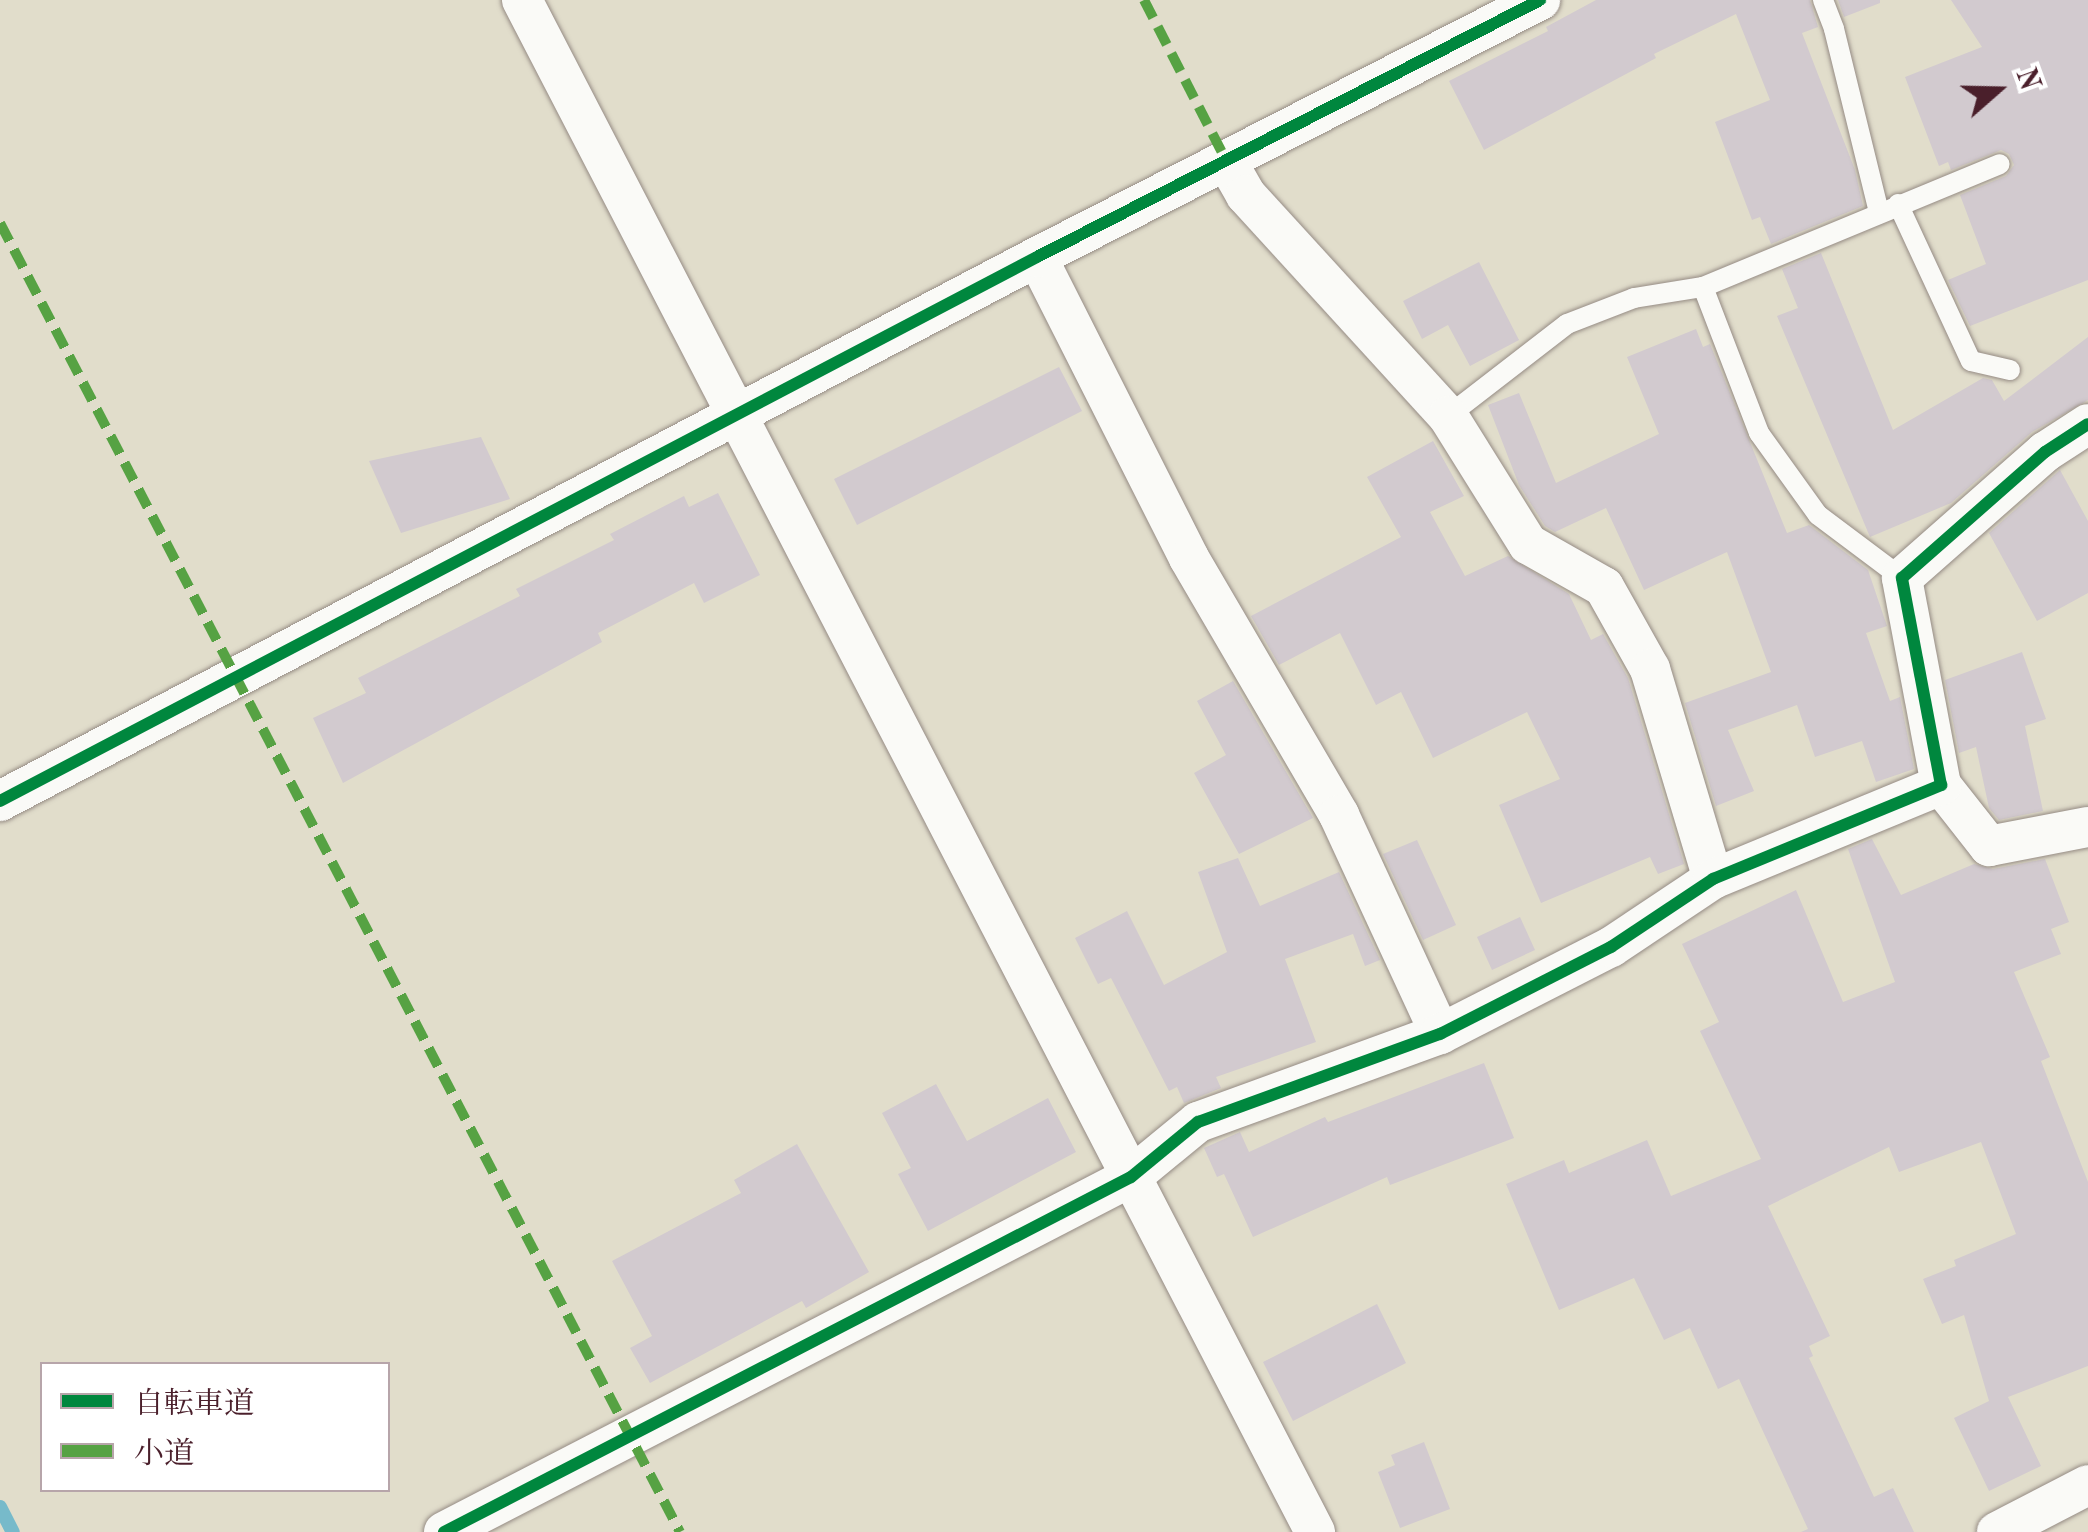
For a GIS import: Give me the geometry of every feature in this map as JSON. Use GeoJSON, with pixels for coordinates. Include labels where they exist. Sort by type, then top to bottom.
{"type":"FeatureCollection","features":[{"type":"Feature","properties":{"kind":"street"},"geometry":{"type":"LineString","coordinates":[[522,0],[1315,1532]]}},
{"type":"Feature","properties":{"kind":"street"},"geometry":{"type":"LineString","coordinates":[[0,801],[735,414],[1540,0]]}},
{"type":"Feature","properties":{"kind":"street"},"geometry":{"type":"LineString","coordinates":[[1226,160],[1246,195],[1448,416],[1528,544],[1604,587],[1650,669],[1713,879]]}},
{"type":"Feature","properties":{"kind":"street"},"geometry":{"type":"LineString","coordinates":[[1037,257],[1189,558],[1339,815],[1440,1034]]}},
{"type":"Feature","properties":{"kind":"street"},"geometry":{"type":"LineString","coordinates":[[2088,424],[2046,452],[1902,578],[1940,785],[1988,846],[2088,827]]}},
{"type":"Feature","properties":{"kind":"street"},"geometry":{"type":"LineString","coordinates":[[444,1532],[1131,1177],[1198,1122],[1440,1034],[1611,948],[1713,879],[1940,785]]}},
{"type":"Feature","properties":{"kind":"street"},"geometry":{"type":"LineString","coordinates":[[1997,1532],[2088,1485]]}},
{"type":"Feature","properties":{"kind":"lane"},"geometry":{"type":"LineString","coordinates":[[1823,0],[1888,208],[1971,361],[2010,370]]}},
{"type":"Feature","properties":{"kind":"lane"},"geometry":{"type":"LineString","coordinates":[[1448,416],[1568,324],[1634,298],[1703,286],[2000,164]]}},
{"type":"Feature","properties":{"kind":"lane"},"geometry":{"type":"LineString","coordinates":[[1703,286],[1759,433],[1818,515],[1902,578]]}},
{"type":"Feature","properties":{"kind":"building"},"geometry":{"type":"Polygon","coordinates":[[[1596,0],[1810,0],[1818,27],[1802,33],[1855,170],[1863,206],[1771,244],[1760,217],[1752,220],[1715,122],[1770,100],[1736,14],[1654,54],[1656,58],[1484,150],[1449,81],[1548,31],[1546,27],[1596,0]]]}},
{"type":"Feature","properties":{"kind":"building"},"geometry":{"type":"Polygon","coordinates":[[[1838,0],[1880,0],[1880,3],[1844,17],[1838,0]]]}},
{"type":"Feature","properties":{"kind":"building"},"geometry":{"type":"Polygon","coordinates":[[[1951,0],[2088,0],[2088,280],[1970,326],[1948,280],[1986,264],[1960,195],[2006,176],[2014,165],[2009,154],[2001,150],[1951,170],[1948,162],[1939,166],[1905,77],[1982,47],[1951,0]]]}},
{"type":"Feature","properties":{"kind":"building"},"geometry":{"type":"Polygon","coordinates":[[[1821,253],[1893,430],[1983,378],[1992,380],[2004,401],[2088,337],[2088,400],[2032,432],[1951,503],[1870,537],[1777,316],[1798,308],[1782,269],[1821,253]]]}},
{"type":"Feature","properties":{"kind":"building"},"geometry":{"type":"Polygon","coordinates":[[[1479,262],[1519,340],[1470,366],[1448,325],[1422,339],[1403,301],[1479,262]]]}},
{"type":"Feature","properties":{"kind":"building"},"geometry":{"type":"Polygon","coordinates":[[[1696,329],[1703,347],[1710,344],[1787,533],[1809,525],[1868,570],[1887,626],[1866,633],[1890,701],[1900,697],[1914,769],[1876,782],[1862,741],[1815,757],[1797,705],[1728,730],[1754,791],[1716,806],[1685,703],[1771,672],[1727,552],[1644,590],[1606,508],[1555,532],[1545,526],[1519,485],[1488,405],[1519,393],[1556,483],[1659,434],[1627,357],[1696,329]]]}},
{"type":"Feature","properties":{"kind":"building"},"geometry":{"type":"Polygon","coordinates":[[[1059,367],[1082,411],[857,525],[834,479],[1059,367]]]}},
{"type":"Feature","properties":{"kind":"building"},"geometry":{"type":"Polygon","coordinates":[[[481,437],[510,499],[401,533],[369,461],[481,437]]]}},
{"type":"Feature","properties":{"kind":"building"},"geometry":{"type":"Polygon","coordinates":[[[1433,441],[1464,496],[1430,512],[1465,576],[1508,556],[1569,594],[1591,640],[1603,634],[1628,678],[1684,864],[1658,874],[1650,857],[1541,903],[1499,805],[1560,779],[1527,712],[1433,758],[1401,692],[1376,705],[1340,633],[1279,665],[1251,616],[1401,537],[1367,477],[1433,441]]]}},
{"type":"Feature","properties":{"kind":"building"},"geometry":{"type":"Polygon","coordinates":[[[2060,470],[2088,521],[2088,593],[2037,621],[1989,533],[2060,470]]]}},
{"type":"Feature","properties":{"kind":"building"},"geometry":{"type":"Polygon","coordinates":[[[718,493],[760,575],[704,603],[694,583],[598,633],[602,642],[343,783],[313,718],[366,693],[358,678],[520,596],[516,589],[614,540],[610,534],[684,496],[689,507],[718,493]]]}},
{"type":"Feature","properties":{"kind":"building"},"geometry":{"type":"Polygon","coordinates":[[[2022,652],[2046,719],[2025,726],[2043,811],[1999,820],[1989,808],[1976,747],[1959,753],[1945,680],[2022,652]]]}},
{"type":"Feature","properties":{"kind":"building"},"geometry":{"type":"Polygon","coordinates":[[[1233,681],[1313,818],[1239,854],[1194,773],[1226,755],[1197,701],[1233,681]]]}},
{"type":"Feature","properties":{"kind":"building"},"geometry":{"type":"Polygon","coordinates":[[[1872,839],[1901,895],[1974,864],[1993,869],[2045,859],[2069,922],[2051,929],[2061,954],[2014,972],[2050,1057],[2041,1061],[2088,1182],[2088,1366],[2008,1397],[2041,1466],[1989,1491],[1954,1418],[1989,1401],[1964,1315],[1942,1324],[1923,1279],[1956,1266],[1954,1260],[2016,1234],[1981,1142],[1899,1172],[1889,1147],[1768,1206],[1830,1336],[1809,1346],[1813,1356],[1809,1358],[1874,1497],[1893,1488],[1914,1532],[1801,1532],[1808,1529],[1739,1379],[1718,1389],[1690,1328],[1664,1340],[1634,1278],[1559,1310],[1506,1184],[1564,1160],[1569,1173],[1647,1140],[1671,1196],[1761,1159],[1700,1031],[1719,1022],[1682,944],[1796,890],[1843,1002],[1895,982],[1848,849],[1872,839]]]}},
{"type":"Feature","properties":{"kind":"building"},"geometry":{"type":"Polygon","coordinates":[[[1417,840],[1456,925],[1423,940],[1383,854],[1417,840]]]}},
{"type":"Feature","properties":{"kind":"building"},"geometry":{"type":"Polygon","coordinates":[[[1238,858],[1260,906],[1339,872],[1380,960],[1365,966],[1353,934],[1285,959],[1316,1042],[1216,1077],[1221,1088],[1184,1103],[1177,1087],[1169,1091],[1111,978],[1098,984],[1075,938],[1127,911],[1164,985],[1227,952],[1198,872],[1238,858]]]}},
{"type":"Feature","properties":{"kind":"building"},"geometry":{"type":"Polygon","coordinates":[[[1520,917],[1535,950],[1492,970],[1477,937],[1520,917]]]}},
{"type":"Feature","properties":{"kind":"building"},"geometry":{"type":"Polygon","coordinates":[[[1484,1063],[1514,1138],[1390,1185],[1387,1177],[1253,1237],[1224,1174],[1217,1177],[1204,1148],[1240,1132],[1249,1152],[1325,1117],[1328,1122],[1484,1063]]]}},
{"type":"Feature","properties":{"kind":"building"},"geometry":{"type":"Polygon","coordinates":[[[936,1084],[967,1141],[1048,1098],[1076,1152],[928,1231],[898,1174],[911,1168],[882,1113],[936,1084]]]}},
{"type":"Feature","properties":{"kind":"building"},"geometry":{"type":"Polygon","coordinates":[[[797,1144],[869,1272],[806,1308],[802,1301],[650,1383],[630,1348],[652,1336],[612,1261],[741,1193],[734,1180],[797,1144]]]}},
{"type":"Feature","properties":{"kind":"building"},"geometry":{"type":"Polygon","coordinates":[[[1377,1304],[1406,1363],[1293,1421],[1263,1362],[1377,1304]]]}},
{"type":"Feature","properties":{"kind":"building"},"geometry":{"type":"Polygon","coordinates":[[[1424,1442],[1450,1509],[1400,1528],[1378,1472],[1395,1465],[1391,1455],[1424,1442]]]}},
{"type":"Feature","properties":{"kind":"waterway"},"geometry":{"type":"LineString","coordinates":[[0,1507],[13,1532]]}},
{"type":"Feature","properties":{"kind":"marked path"},"geometry":{"type":"LineString","coordinates":[[1144,0],[1226,160]]}},
{"type":"Feature","properties":{"kind":"marked path"},"geometry":{"type":"LineString","coordinates":[[0,223],[680,1532]]}},
{"type":"Feature","properties":{"kind":"cycle path"},"geometry":{"type":"LineString","coordinates":[[0,801],[1037,257],[1540,0]]}},
{"type":"Feature","properties":{"kind":"cycle path"},"geometry":{"type":"LineString","coordinates":[[444,1532],[1131,1177],[1198,1122],[1440,1034],[1611,947],[1713,879],[1941,785],[1902,578],[2045,452],[2088,424]]}}]}
